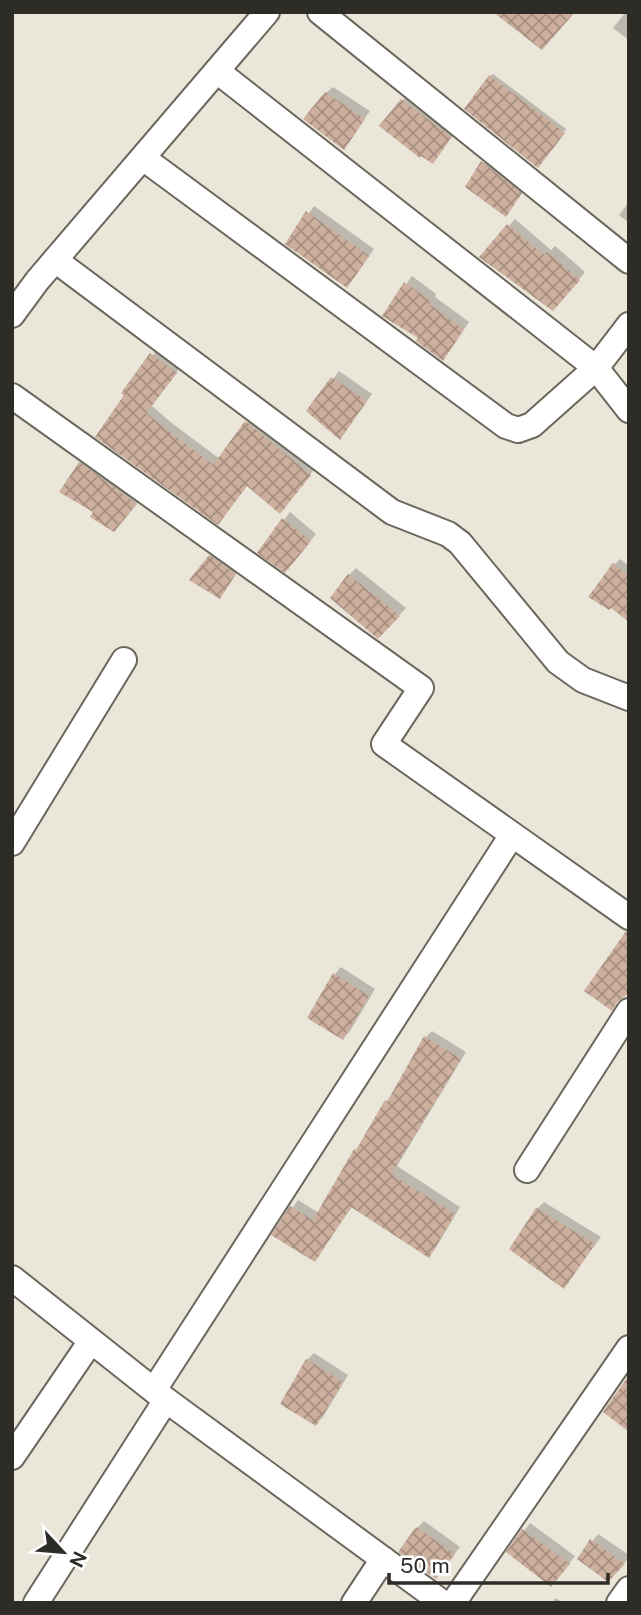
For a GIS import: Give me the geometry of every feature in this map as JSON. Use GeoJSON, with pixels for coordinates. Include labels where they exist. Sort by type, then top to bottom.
{"type":"FeatureCollection","features":[{"type":"Feature","properties":{"kind":"street"},"geometry":{"type":"LineString","coordinates":[[12,315],[55,260],[267,12]]}},
{"type":"Feature","properties":{"kind":"street"},"geometry":{"type":"LineString","coordinates":[[320,12],[629,261]]}},
{"type":"Feature","properties":{"kind":"street"},"geometry":{"type":"LineString","coordinates":[[217,71],[596,368],[629,410]]}},
{"type":"Feature","properties":{"kind":"street"},"geometry":{"type":"LineString","coordinates":[[142,158],[506,426],[518,430],[532,425],[596,368],[629,326]]}},
{"type":"Feature","properties":{"kind":"street"},"geometry":{"type":"LineString","coordinates":[[55,260],[392,512],[448,534],[460,543],[558,662],[583,680],[629,698]]}},
{"type":"Feature","properties":{"kind":"street"},"geometry":{"type":"LineString","coordinates":[[12,396],[421,688],[384,744],[629,917]]}},
{"type":"Feature","properties":{"kind":"street"},"geometry":{"type":"LineString","coordinates":[[12,843],[124,660]]}},
{"type":"Feature","properties":{"kind":"street"},"geometry":{"type":"LineString","coordinates":[[36,1603],[160,1395],[512,835]]}},
{"type":"Feature","properties":{"kind":"street"},"geometry":{"type":"LineString","coordinates":[[527,1170],[629,1011]]}},
{"type":"Feature","properties":{"kind":"street"},"geometry":{"type":"LineString","coordinates":[[16,1291],[91,1341],[160,1395],[443,1603]]}},
{"type":"Feature","properties":{"kind":"street"},"geometry":{"type":"LineString","coordinates":[[12,1457],[91,1341]]}},
{"type":"Feature","properties":{"kind":"street"},"geometry":{"type":"LineString","coordinates":[[453,1603],[629,1348]]}},
{"type":"Feature","properties":{"kind":"street"},"geometry":{"type":"LineString","coordinates":[[354,1603],[383,1559]]}},
{"type":"Feature","properties":{"kind":"street"},"geometry":{"type":"LineString","coordinates":[[619,1603],[629,1589]]}},
{"type":"Feature","properties":{"kind":"building"},"geometry":{"type":"Polygon","coordinates":[[[493,12],[575,12],[542,50],[493,12]]]}},
{"type":"Feature","properties":{"kind":"building"},"geometry":{"type":"Polygon","coordinates":[[[489,75],[565,133],[538,168],[464,109],[489,75]]]}},
{"type":"Feature","properties":{"kind":"building"},"geometry":{"type":"Polygon","coordinates":[[[325,92],[365,119],[344,150],[303,119],[325,92]]]}},
{"type":"Feature","properties":{"kind":"building"},"geometry":{"type":"Polygon","coordinates":[[[401,99],[451,137],[433,164],[421,156],[420,158],[379,126],[401,99]]]}},
{"type":"Feature","properties":{"kind":"building"},"geometry":{"type":"Polygon","coordinates":[[[481,161],[522,193],[506,217],[465,187],[481,161]]]}},
{"type":"Feature","properties":{"kind":"building"},"geometry":{"type":"Polygon","coordinates":[[[306,211],[369,256],[347,288],[285,244],[306,211]]]}},
{"type":"Feature","properties":{"kind":"building"},"geometry":{"type":"Polygon","coordinates":[[[507,224],[544,255],[547,252],[580,280],[553,311],[479,257],[507,224]]]}},
{"type":"Feature","properties":{"kind":"building"},"geometry":{"type":"Polygon","coordinates":[[[404,282],[464,329],[443,361],[416,341],[418,338],[382,316],[404,282]]]}},
{"type":"Feature","properties":{"kind":"building"},"geometry":{"type":"Polygon","coordinates":[[[150,353],[177,373],[146,413],[213,465],[245,421],[311,475],[280,514],[247,486],[218,525],[95,437],[124,395],[121,393],[150,353]]]}},
{"type":"Feature","properties":{"kind":"building"},"geometry":{"type":"Polygon","coordinates":[[[331,377],[367,401],[340,440],[306,411],[331,377]]]}},
{"type":"Feature","properties":{"kind":"building"},"geometry":{"type":"Polygon","coordinates":[[[79,462],[137,504],[114,532],[90,517],[93,512],[59,492],[79,462]]]}},
{"type":"Feature","properties":{"kind":"building"},"geometry":{"type":"Polygon","coordinates":[[[282,518],[311,541],[285,573],[257,553],[282,518]]]}},
{"type":"Feature","properties":{"kind":"building"},"geometry":{"type":"Polygon","coordinates":[[[209,555],[236,574],[220,599],[189,580],[209,555]]]}},
{"type":"Feature","properties":{"kind":"building"},"geometry":{"type":"Polygon","coordinates":[[[613,563],[629,576],[629,622],[611,608],[609,610],[588,597],[613,563]]]}},
{"type":"Feature","properties":{"kind":"building"},"geometry":{"type":"Polygon","coordinates":[[[348,574],[400,616],[378,639],[330,598],[348,574]]]}},
{"type":"Feature","properties":{"kind":"building"},"geometry":{"type":"Polygon","coordinates":[[[626,931],[629,932],[629,993],[617,1002],[612,1011],[584,991],[626,931]]]}},
{"type":"Feature","properties":{"kind":"building"},"geometry":{"type":"Polygon","coordinates":[[[333,973],[369,996],[343,1040],[307,1018],[333,973]]]}},
{"type":"Feature","properties":{"kind":"building"},"geometry":{"type":"Polygon","coordinates":[[[424,1036],[461,1059],[391,1174],[455,1214],[429,1258],[351,1207],[315,1262],[271,1235],[290,1206],[313,1220],[354,1149],[356,1150],[385,1100],[387,1102],[424,1036]]]}},
{"type":"Feature","properties":{"kind":"building"},"geometry":{"type":"Polygon","coordinates":[[[536,1208],[595,1244],[564,1289],[509,1249],[536,1208]]]}},
{"type":"Feature","properties":{"kind":"building"},"geometry":{"type":"Polygon","coordinates":[[[306,1359],[343,1382],[316,1426],[280,1404],[306,1359]]]}},
{"type":"Feature","properties":{"kind":"building"},"geometry":{"type":"Polygon","coordinates":[[[629,1375],[629,1432],[603,1412],[629,1375]]]}},
{"type":"Feature","properties":{"kind":"building"},"geometry":{"type":"Polygon","coordinates":[[[416,1527],[455,1554],[436,1579],[398,1552],[416,1527]]]}},
{"type":"Feature","properties":{"kind":"building"},"geometry":{"type":"Polygon","coordinates":[[[522,1529],[570,1564],[551,1587],[506,1552],[522,1529]]]}},
{"type":"Feature","properties":{"kind":"building"},"geometry":{"type":"Polygon","coordinates":[[[590,1539],[625,1564],[608,1582],[577,1559],[590,1539]]]}}]}
